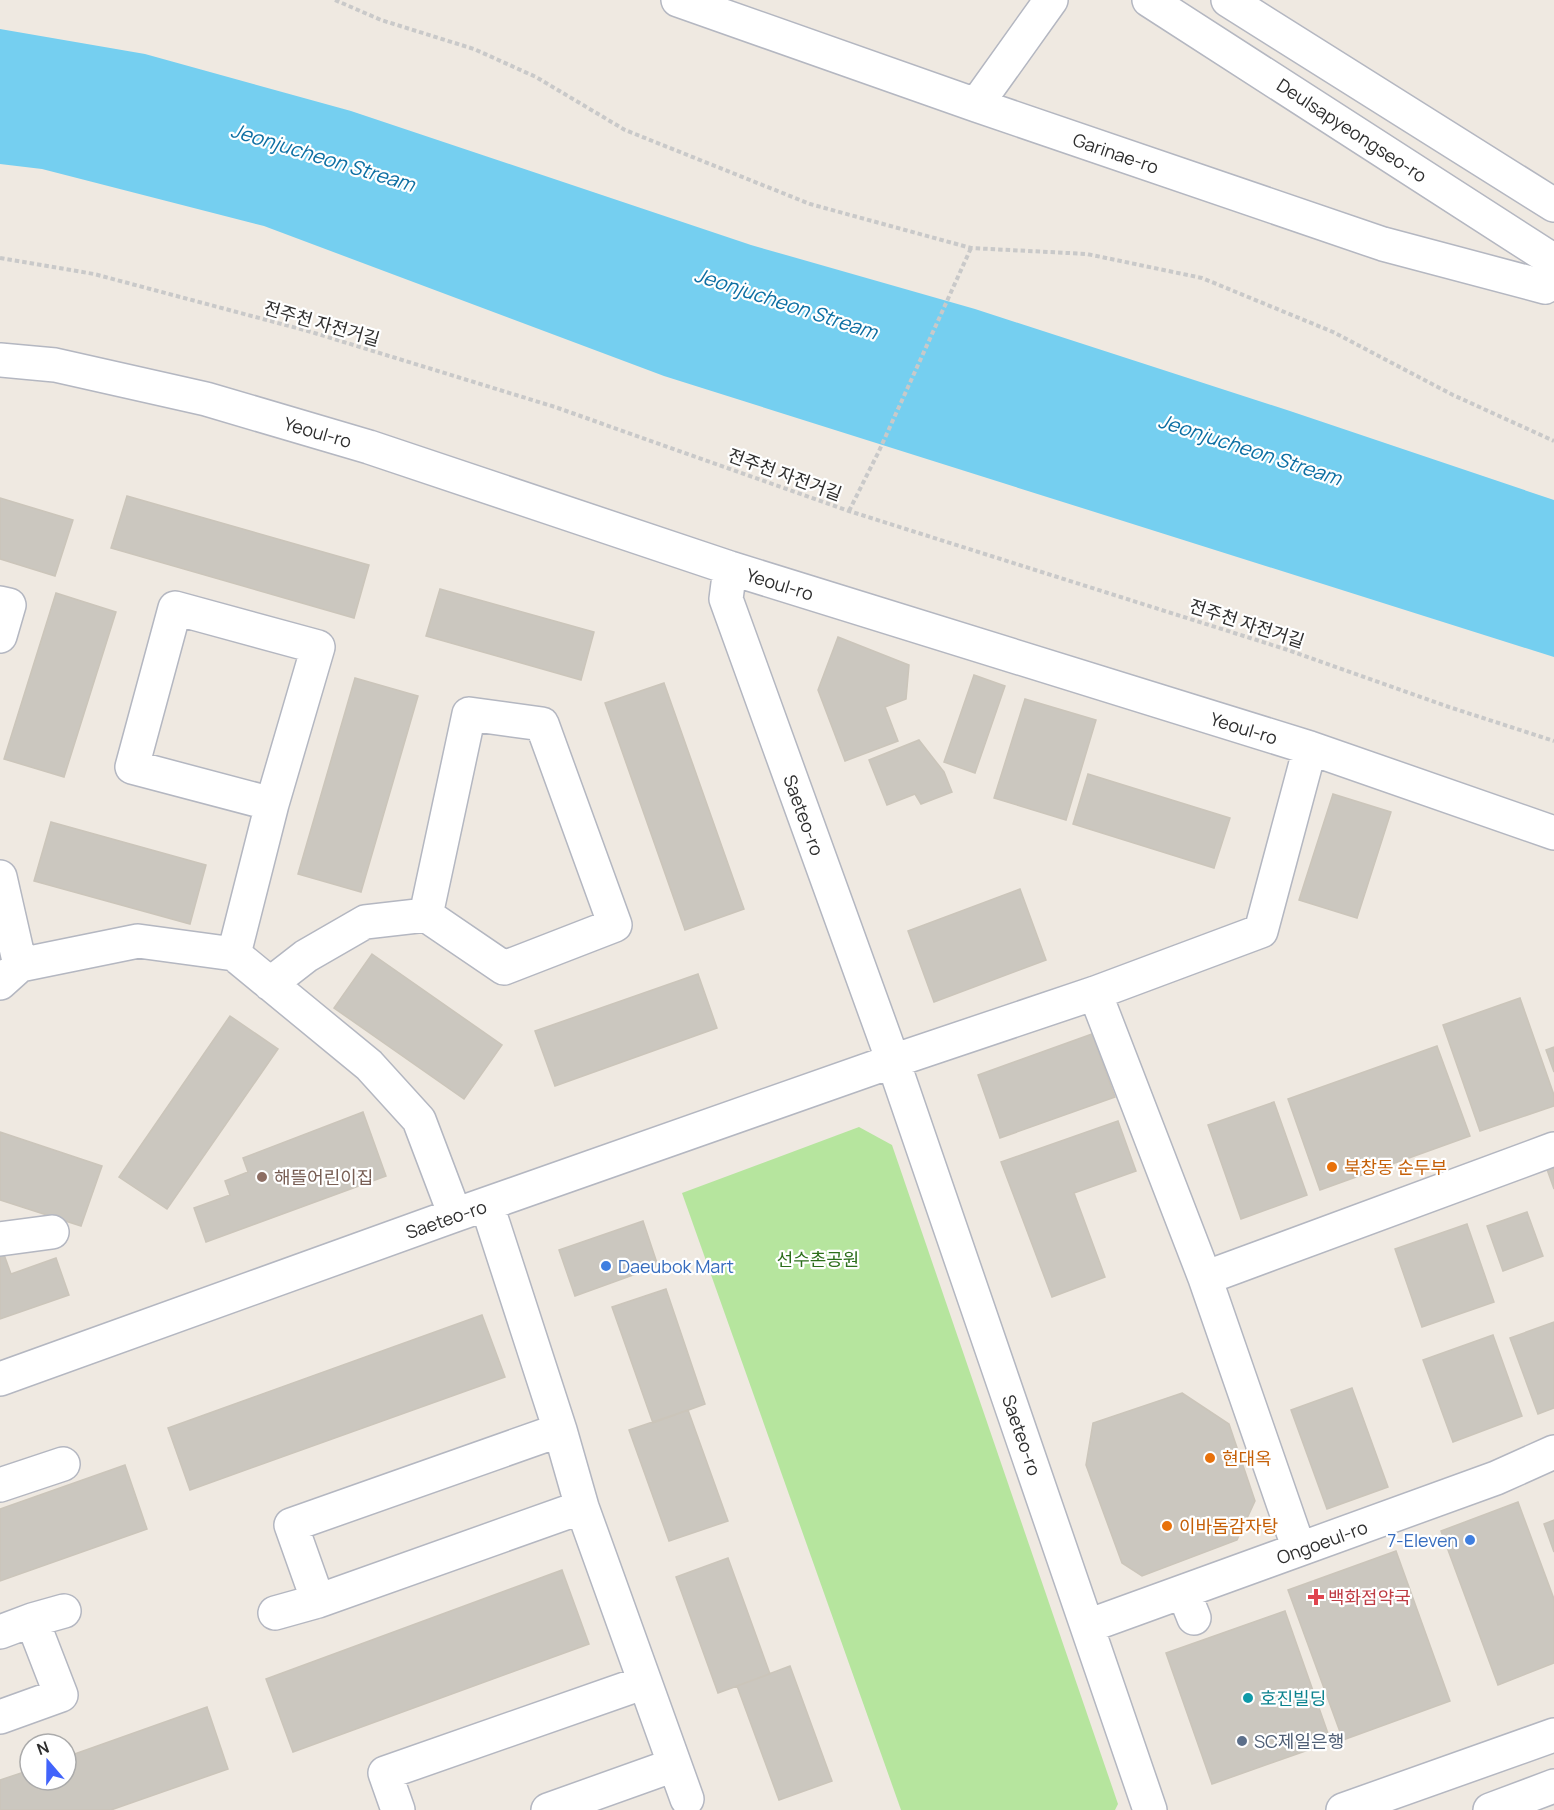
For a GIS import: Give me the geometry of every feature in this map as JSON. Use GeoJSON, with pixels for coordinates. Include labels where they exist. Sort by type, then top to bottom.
{"type":"FeatureCollection","features":[{"type":"Feature","properties":{"kind":"street","name":"Garinae-ro"},"geometry":{"type":"LineString","coordinates":[[678,0],[1383,244],[1545,287],[1554,276]]}},
{"type":"Feature","properties":{"kind":"street"},"geometry":{"type":"LineString","coordinates":[[976,105],[1051,0]]}},
{"type":"Feature","properties":{"kind":"street","name":"Deulsapyeongseo-ro"},"geometry":{"type":"LineString","coordinates":[[1149,0],[1554,261]]}},
{"type":"Feature","properties":{"kind":"street"},"geometry":{"type":"LineString","coordinates":[[1228,0],[1550,191]]}},
{"type":"Feature","properties":{"kind":"street","name":"Yeoul-ro"},"geometry":{"type":"LineString","coordinates":[[0,360],[55,365],[206,399],[369,447],[730,568],[1310,748],[1554,833]]}},
{"type":"Feature","properties":{"kind":"street","name":"Saeteo-ro"},"geometry":{"type":"LineString","coordinates":[[730,568],[726,599],[893,1061],[1150,1810]]}},
{"type":"Feature","properties":{"kind":"street"},"geometry":{"type":"LineString","coordinates":[[0,603],[9,605],[0,636]]}},
{"type":"Feature","properties":{"kind":"street"},"geometry":{"type":"LineString","coordinates":[[234,954],[272,804],[318,646],[175,608],[132,767],[272,804]]}},
{"type":"Feature","properties":{"kind":"street"},"geometry":{"type":"LineString","coordinates":[[270,984],[306,956],[365,922],[426,915],[504,968],[615,925],[542,724],[469,714],[426,915]]}},
{"type":"Feature","properties":{"kind":"street","name":"Saeteo-ro"},"geometry":{"type":"LineString","coordinates":[[0,1379],[455,1215],[893,1061],[1095,993],[1261,931],[1310,748]]}},
{"type":"Feature","properties":{"kind":"street"},"geometry":{"type":"LineString","coordinates":[[0,877],[10,974],[138,941],[234,954],[369,1065],[419,1119],[455,1215]]}},
{"type":"Feature","properties":{"kind":"street"},"geometry":{"type":"LineString","coordinates":[[1095,993],[1205,1278],[1299,1549]]}},
{"type":"Feature","properties":{"kind":"street"},"geometry":{"type":"LineString","coordinates":[[1205,1278],[1554,1149]]}},
{"type":"Feature","properties":{"kind":"street"},"geometry":{"type":"LineString","coordinates":[[487,1205],[560,1430],[582,1507],[687,1799]]}},
{"type":"Feature","properties":{"kind":"street"},"geometry":{"type":"LineString","coordinates":[[0,1239],[52,1232]]}},
{"type":"Feature","properties":{"kind":"street"},"geometry":{"type":"LineString","coordinates":[[318,1601],[291,1525],[560,1430]]}},
{"type":"Feature","properties":{"kind":"street","name":"Ongoeul-ro"},"geometry":{"type":"LineString","coordinates":[[1088,1626],[1189,1605],[1299,1549],[1337,1550],[1500,1488],[1554,1452]]}},
{"type":"Feature","properties":{"kind":"street"},"geometry":{"type":"LineString","coordinates":[[0,1485],[63,1464]]}},
{"type":"Feature","properties":{"kind":"street"},"geometry":{"type":"LineString","coordinates":[[275,1613],[318,1601],[582,1507]]}},
{"type":"Feature","properties":{"kind":"street"},"geometry":{"type":"LineString","coordinates":[[0,1632],[64,1611]]}},
{"type":"Feature","properties":{"kind":"street"},"geometry":{"type":"LineString","coordinates":[[0,1717],[61,1695],[32,1620]]}},
{"type":"Feature","properties":{"kind":"street"},"geometry":{"type":"LineString","coordinates":[[398,1810],[385,1773],[645,1682]]}},
{"type":"Feature","properties":{"kind":"street"},"geometry":{"type":"LineString","coordinates":[[1343,1810],[1554,1735]]}},
{"type":"Feature","properties":{"kind":"street"},"geometry":{"type":"LineString","coordinates":[[548,1810],[674,1765]]}},
{"type":"Feature","properties":{"kind":"street"},"geometry":{"type":"LineString","coordinates":[[1490,1810],[1554,1786]]}},
{"type":"Feature","properties":{"kind":"path"},"geometry":{"type":"LineString","coordinates":[[335,0],[381,20],[474,49],[536,77],[625,130],[810,204],[971,248],[1088,254],[1202,278],[1333,332],[1453,395],[1554,441]]}},
{"type":"Feature","properties":{"kind":"path"},"geometry":{"type":"LineString","coordinates":[[849,511],[879,451],[971,248]]}},
{"type":"Feature","properties":{"kind":"path","name":"전주천 자전거길"},"geometry":{"type":"LineString","coordinates":[[0,258],[94,274],[308,332],[555,407],[849,511],[1288,650],[1449,707],[1554,741]]}},
{"type":"Feature","properties":{"kind":"green space","name":"선수촌공원"},"geometry":{"type":"Polygon","coordinates":[[[859,1127],[892,1145],[1118,1804],[1115,1810],[901,1810],[682,1193],[859,1127]]]}},
{"type":"Feature","properties":{"kind":"water","name":"Jeonjucheon Stream"},"geometry":{"type":"Polygon","coordinates":[[[0,29],[145,54],[351,111],[751,245],[975,309],[1290,411],[1554,500],[1554,657],[664,376],[264,226],[42,169],[0,164],[0,29]]]}},
{"type":"Feature","properties":{"kind":"building"},"geometry":{"type":"Polygon","coordinates":[[[127,496],[369,565],[354,618],[111,548],[127,496]]]}},
{"type":"Feature","properties":{"kind":"building"},"geometry":{"type":"Polygon","coordinates":[[[0,498],[73,520],[55,576],[0,559],[0,498]]]}},
{"type":"Feature","properties":{"kind":"building"},"geometry":{"type":"Polygon","coordinates":[[[440,589],[594,632],[581,680],[426,636],[440,589]]]}},
{"type":"Feature","properties":{"kind":"building"},"geometry":{"type":"Polygon","coordinates":[[[56,593],[116,612],[64,777],[4,759],[56,593]]]}},
{"type":"Feature","properties":{"kind":"building"},"geometry":{"type":"Polygon","coordinates":[[[838,637],[909,665],[906,699],[885,707],[898,741],[845,761],[818,690],[838,637]]]}},
{"type":"Feature","properties":{"kind":"building"},"geometry":{"type":"Polygon","coordinates":[[[974,675],[1005,686],[975,773],[944,762],[974,675]]]}},
{"type":"Feature","properties":{"kind":"building"},"geometry":{"type":"Polygon","coordinates":[[[355,678],[418,696],[361,892],[298,874],[355,678]]]}},
{"type":"Feature","properties":{"kind":"building"},"geometry":{"type":"Polygon","coordinates":[[[664,683],[744,909],[685,930],[605,703],[664,683]]]}},
{"type":"Feature","properties":{"kind":"building"},"geometry":{"type":"Polygon","coordinates":[[[1025,699],[1096,720],[1066,820],[994,798],[1025,699]]]}},
{"type":"Feature","properties":{"kind":"building"},"geometry":{"type":"Polygon","coordinates":[[[919,740],[944,772],[952,792],[921,804],[915,794],[887,805],[869,760],[919,740]]]}},
{"type":"Feature","properties":{"kind":"building"},"geometry":{"type":"Polygon","coordinates":[[[1088,774],[1230,818],[1214,868],[1073,824],[1088,774]]]}},
{"type":"Feature","properties":{"kind":"building"},"geometry":{"type":"Polygon","coordinates":[[[1333,794],[1391,812],[1357,918],[1299,900],[1333,794]]]}},
{"type":"Feature","properties":{"kind":"building"},"geometry":{"type":"Polygon","coordinates":[[[51,822],[206,865],[190,924],[34,881],[51,822]]]}},
{"type":"Feature","properties":{"kind":"building"},"geometry":{"type":"Polygon","coordinates":[[[1020,889],[1046,960],[934,1002],[908,931],[1020,889]]]}},
{"type":"Feature","properties":{"kind":"building"},"geometry":{"type":"Polygon","coordinates":[[[372,954],[502,1045],[464,1099],[334,1008],[372,954]]]}},
{"type":"Feature","properties":{"kind":"building"},"geometry":{"type":"Polygon","coordinates":[[[698,974],[717,1028],[555,1086],[535,1031],[698,974]]]}},
{"type":"Feature","properties":{"kind":"building"},"geometry":{"type":"Polygon","coordinates":[[[1520,998],[1554,1095],[1554,1106],[1480,1131],[1443,1025],[1520,998]]]}},
{"type":"Feature","properties":{"kind":"building"},"geometry":{"type":"Polygon","coordinates":[[[230,1016],[278,1049],[167,1209],[119,1177],[230,1016]]]}},
{"type":"Feature","properties":{"kind":"building"},"geometry":{"type":"Polygon","coordinates":[[[1092,1034],[1115,1097],[1000,1138],[978,1075],[1092,1034]]]}},
{"type":"Feature","properties":{"kind":"building"},"geometry":{"type":"Polygon","coordinates":[[[1437,1046],[1470,1136],[1320,1190],[1288,1099],[1437,1046]]]}},
{"type":"Feature","properties":{"kind":"building"},"geometry":{"type":"Polygon","coordinates":[[[1554,1047],[1554,1072],[1546,1050],[1554,1047]]]}},
{"type":"Feature","properties":{"kind":"building"},"geometry":{"type":"Polygon","coordinates":[[[1274,1102],[1307,1195],[1241,1219],[1208,1125],[1274,1102]]]}},
{"type":"Feature","properties":{"kind":"building"},"geometry":{"type":"Polygon","coordinates":[[[363,1112],[386,1176],[206,1242],[194,1208],[230,1195],[225,1181],[248,1172],[243,1158],[363,1112]]]}},
{"type":"Feature","properties":{"kind":"building"},"geometry":{"type":"Polygon","coordinates":[[[1118,1121],[1136,1171],[1074,1193],[1105,1277],[1052,1297],[1001,1162],[1118,1121]]]}},
{"type":"Feature","properties":{"kind":"building"},"geometry":{"type":"Polygon","coordinates":[[[0,1132],[102,1166],[81,1226],[0,1200],[0,1132]]]}},
{"type":"Feature","properties":{"kind":"building"},"geometry":{"type":"Polygon","coordinates":[[[1554,1158],[1554,1189],[1544,1161],[1554,1158]]]}},
{"type":"Feature","properties":{"kind":"building"},"geometry":{"type":"Polygon","coordinates":[[[1527,1212],[1543,1256],[1503,1271],[1487,1226],[1527,1212]]]}},
{"type":"Feature","properties":{"kind":"building"},"geometry":{"type":"Polygon","coordinates":[[[643,1221],[658,1266],[575,1296],[559,1250],[643,1221]]]}},
{"type":"Feature","properties":{"kind":"building"},"geometry":{"type":"Polygon","coordinates":[[[1467,1224],[1494,1302],[1422,1327],[1395,1249],[1467,1224]]]}},
{"type":"Feature","properties":{"kind":"building"},"geometry":{"type":"Polygon","coordinates":[[[2,1249],[11,1274],[56,1258],[69,1295],[0,1319],[0,1250],[2,1249]]]}},
{"type":"Feature","properties":{"kind":"building"},"geometry":{"type":"Polygon","coordinates":[[[666,1289],[705,1404],[653,1423],[612,1307],[666,1289]]]}},
{"type":"Feature","properties":{"kind":"building"},"geometry":{"type":"Polygon","coordinates":[[[482,1315],[505,1377],[190,1490],[168,1428],[482,1315]]]}},
{"type":"Feature","properties":{"kind":"building"},"geometry":{"type":"Polygon","coordinates":[[[1554,1322],[1554,1408],[1538,1414],[1510,1338],[1554,1322]]]}},
{"type":"Feature","properties":{"kind":"building"},"geometry":{"type":"Polygon","coordinates":[[[1493,1335],[1522,1416],[1453,1442],[1423,1360],[1493,1335]]]}},
{"type":"Feature","properties":{"kind":"building"},"geometry":{"type":"Polygon","coordinates":[[[1352,1388],[1388,1487],[1327,1509],[1291,1410],[1352,1388]]]}},
{"type":"Feature","properties":{"kind":"building"},"geometry":{"type":"Polygon","coordinates":[[[1182,1393],[1229,1424],[1255,1501],[1237,1540],[1142,1576],[1122,1563],[1086,1465],[1093,1423],[1182,1393]]]}},
{"type":"Feature","properties":{"kind":"building"},"geometry":{"type":"Polygon","coordinates":[[[688,1410],[728,1521],[669,1541],[629,1430],[688,1410]]]}},
{"type":"Feature","properties":{"kind":"building"},"geometry":{"type":"Polygon","coordinates":[[[125,1465],[147,1529],[0,1581],[0,1509],[125,1465]]]}},
{"type":"Feature","properties":{"kind":"building"},"geometry":{"type":"Polygon","coordinates":[[[1518,1502],[1554,1599],[1554,1663],[1498,1685],[1441,1531],[1518,1502]]]}},
{"type":"Feature","properties":{"kind":"building"},"geometry":{"type":"Polygon","coordinates":[[[1554,1520],[1554,1552],[1544,1524],[1554,1520]]]}},
{"type":"Feature","properties":{"kind":"building"},"geometry":{"type":"Polygon","coordinates":[[[1396,1551],[1450,1701],[1343,1740],[1288,1590],[1396,1551]]]}},
{"type":"Feature","properties":{"kind":"building"},"geometry":{"type":"Polygon","coordinates":[[[728,1558],[770,1674],[718,1693],[676,1577],[728,1558]]]}},
{"type":"Feature","properties":{"kind":"building"},"geometry":{"type":"Polygon","coordinates":[[[562,1570],[589,1644],[293,1752],[266,1679],[562,1570]]]}},
{"type":"Feature","properties":{"kind":"building","name":"호진빌딩"},"geometry":{"type":"Polygon","coordinates":[[[1285,1611],[1331,1742],[1212,1784],[1166,1653],[1285,1611]]]}},
{"type":"Feature","properties":{"kind":"building"},"geometry":{"type":"Polygon","coordinates":[[[790,1666],[832,1781],[779,1800],[737,1686],[790,1666]]]}},
{"type":"Feature","properties":{"kind":"building"},"geometry":{"type":"Polygon","coordinates":[[[207,1707],[228,1769],[111,1810],[0,1810],[0,1780],[18,1774],[18,1792],[78,1792],[78,1753],[207,1707]]]}},
{"type":"Feature","properties":{"kind":"place","name":"북창동 순두부"},"geometry":{"type":"Point","coordinates":[1332,1167]}},
{"type":"Feature","properties":{"kind":"place","name":"해뜰어린이집"},"geometry":{"type":"Point","coordinates":[262,1177]}},
{"type":"Feature","properties":{"kind":"place","name":"Daeubok Mart"},"geometry":{"type":"Point","coordinates":[606,1266]}},
{"type":"Feature","properties":{"kind":"place","name":"현대옥"},"geometry":{"type":"Point","coordinates":[1210,1458]}},
{"type":"Feature","properties":{"kind":"place","name":"이바돔감자탕"},"geometry":{"type":"Point","coordinates":[1167,1526]}},
{"type":"Feature","properties":{"kind":"place","name":"7-Eleven"},"geometry":{"type":"Point","coordinates":[1470,1540]}},
{"type":"Feature","properties":{"kind":"place","name":"백화점약국"},"geometry":{"type":"Point","coordinates":[1316,1597]}},
{"type":"Feature","properties":{"kind":"place","name":"호진빌딩"},"geometry":{"type":"Point","coordinates":[1248,1698]}},
{"type":"Feature","properties":{"kind":"place","name":"SC제일은행"},"geometry":{"type":"Point","coordinates":[1242,1741]}}]}
